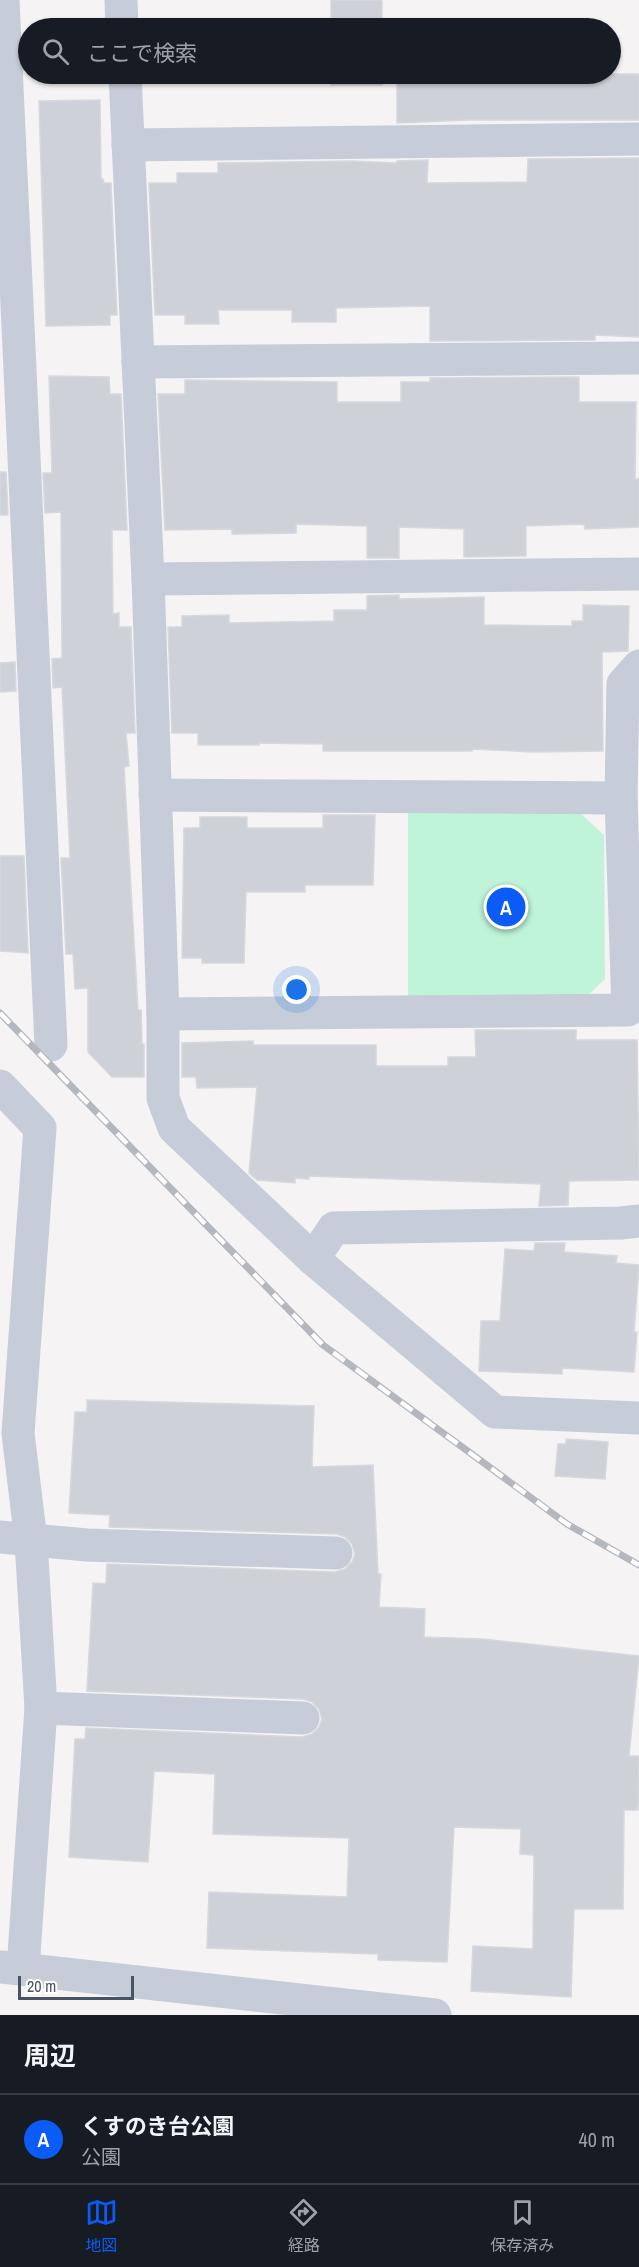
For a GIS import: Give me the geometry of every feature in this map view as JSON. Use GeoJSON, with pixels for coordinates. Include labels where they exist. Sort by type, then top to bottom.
{"type":"FeatureCollection","features":[{"type":"Feature","properties":{"kind":"street"},"geometry":{"type":"LineString","coordinates":[[3,0],[9,352],[51,1045]]}},
{"type":"Feature","properties":{"kind":"street"},"geometry":{"type":"LineString","coordinates":[[121,0],[122,18]]}},
{"type":"Feature","properties":{"kind":"street"},"geometry":{"type":"LineString","coordinates":[[125,84],[148,579],[163,1014],[162,1098],[174,1128],[313,1259],[495,1412],[639,1418]]}},
{"type":"Feature","properties":{"kind":"street"},"geometry":{"type":"LineString","coordinates":[[128,145],[639,139]]}},
{"type":"Feature","properties":{"kind":"street"},"geometry":{"type":"LineString","coordinates":[[138,362],[639,358]]}},
{"type":"Feature","properties":{"kind":"street"},"geometry":{"type":"LineString","coordinates":[[148,579],[639,574]]}},
{"type":"Feature","properties":{"kind":"street"},"geometry":{"type":"LineString","coordinates":[[163,1014],[628,1010],[621,798],[623,684],[639,666]]}},
{"type":"Feature","properties":{"kind":"street"},"geometry":{"type":"LineString","coordinates":[[155,795],[621,798]]}},
{"type":"Feature","properties":{"kind":"street"},"geometry":{"type":"LineString","coordinates":[[0,1086],[40,1128],[14,1321],[18,1433],[15,1539],[41,1708],[11,1968],[314,2008],[435,2015]]}},
{"type":"Feature","properties":{"kind":"street"},"geometry":{"type":"LineString","coordinates":[[313,1259],[334,1228],[639,1221]]}},
{"type":"Feature","properties":{"kind":"street"},"geometry":{"type":"LineString","coordinates":[[15,1539],[99,1546],[336,1553]]}},
{"type":"Feature","properties":{"kind":"street"},"geometry":{"type":"LineString","coordinates":[[41,1708],[303,1718]]}},
{"type":"Feature","properties":{"kind":"green space"},"geometry":{"type":"Polygon","coordinates":[[[579,812],[604,835],[605,979],[584,999],[408,1001],[408,813],[579,812]]]}},
{"type":"Feature","properties":{"kind":"building"},"geometry":{"type":"Polygon","coordinates":[[[331,0],[382,0],[382,18],[331,18],[331,0]]]}},
{"type":"Feature","properties":{"kind":"building"},"geometry":{"type":"Polygon","coordinates":[[[621,74],[639,74],[639,120],[469,120],[397,123],[397,84],[621,84],[621,74]]]}},
{"type":"Feature","properties":{"kind":"building"},"geometry":{"type":"Polygon","coordinates":[[[331,84],[382,84],[382,85],[331,84]]]}},
{"type":"Feature","properties":{"kind":"building"},"geometry":{"type":"Polygon","coordinates":[[[100,100],[101,179],[104,183],[111,183],[117,315],[110,315],[110,325],[46,326],[39,101],[100,100]]]}},
{"type":"Feature","properties":{"kind":"building"},"geometry":{"type":"Polygon","coordinates":[[[639,158],[639,337],[595,335],[595,340],[430,341],[430,306],[336,308],[336,322],[292,322],[292,310],[218,310],[219,324],[185,324],[185,315],[155,315],[149,183],[177,183],[177,173],[218,173],[218,163],[352,161],[397,163],[397,161],[428,160],[427,183],[527,182],[528,159],[639,158]]]}},
{"type":"Feature","properties":{"kind":"building"},"geometry":{"type":"Polygon","coordinates":[[[49,376],[109,377],[110,394],[121,394],[127,530],[112,530],[113,614],[119,613],[119,627],[131,627],[135,733],[126,733],[129,766],[124,767],[138,1010],[141,1010],[142,1044],[144,1044],[144,1077],[112,1077],[88,1052],[88,988],[75,989],[73,954],[66,954],[61,858],[70,858],[62,687],[53,688],[52,659],[62,658],[61,512],[45,513],[43,473],[52,473],[49,376]]]}},
{"type":"Feature","properties":{"kind":"building"},"geometry":{"type":"Polygon","coordinates":[[[579,377],[579,402],[636,402],[635,479],[639,479],[639,527],[585,529],[584,524],[526,526],[526,556],[464,557],[464,529],[399,527],[399,558],[367,558],[367,526],[296,524],[296,533],[232,534],[232,529],[165,530],[158,394],[185,394],[185,380],[337,382],[337,402],[401,402],[401,382],[430,382],[430,378],[579,377]]]}},
{"type":"Feature","properties":{"kind":"building"},"geometry":{"type":"Polygon","coordinates":[[[0,472],[6,472],[8,515],[0,515],[0,472]]]}},
{"type":"Feature","properties":{"kind":"building"},"geometry":{"type":"Polygon","coordinates":[[[399,595],[399,599],[484,597],[484,625],[572,626],[572,621],[583,621],[583,605],[629,606],[628,651],[602,652],[603,751],[533,752],[472,749],[472,751],[323,751],[323,744],[198,745],[198,733],[172,733],[168,627],[182,627],[182,616],[229,615],[229,623],[334,621],[334,610],[367,610],[367,596],[399,595]]]}},
{"type":"Feature","properties":{"kind":"building"},"geometry":{"type":"Polygon","coordinates":[[[15,662],[16,691],[0,692],[0,663],[15,662]]]}},
{"type":"Feature","properties":{"kind":"building"},"geometry":{"type":"Polygon","coordinates":[[[323,815],[375,815],[373,885],[305,885],[305,892],[246,892],[244,963],[202,963],[202,958],[182,958],[184,828],[200,828],[200,817],[247,817],[247,828],[323,828],[323,815]]]}},
{"type":"Feature","properties":{"kind":"building"},"geometry":{"type":"Polygon","coordinates":[[[0,856],[24,856],[28,953],[0,951],[0,856]]]}},
{"type":"Feature","properties":{"kind":"building"},"geometry":{"type":"Polygon","coordinates":[[[475,1030],[576,1030],[576,1040],[637,1040],[639,1180],[569,1181],[568,1205],[539,1206],[541,1184],[309,1176],[309,1179],[295,1178],[295,1183],[257,1180],[249,1173],[257,1087],[197,1088],[196,1077],[182,1077],[182,1043],[253,1041],[253,1045],[376,1045],[376,1066],[448,1066],[448,1057],[476,1057],[475,1030]]]}},
{"type":"Feature","properties":{"kind":"building"},"geometry":{"type":"Polygon","coordinates":[[[535,1243],[565,1243],[564,1252],[617,1256],[616,1263],[639,1265],[634,1332],[637,1332],[634,1372],[562,1368],[562,1374],[479,1371],[481,1321],[500,1321],[505,1249],[534,1251],[535,1243]]]}},
{"type":"Feature","properties":{"kind":"building"},"geometry":{"type":"Polygon","coordinates":[[[87,1400],[314,1406],[312,1467],[373,1465],[378,1574],[381,1574],[379,1607],[425,1609],[424,1637],[482,1639],[639,1656],[629,1756],[639,1756],[638,1810],[624,1810],[623,1909],[574,1909],[571,1997],[471,1991],[473,1946],[533,1949],[534,1855],[520,1854],[521,1829],[454,1827],[447,1962],[378,1960],[378,1954],[207,1948],[209,1892],[347,1897],[349,1838],[213,1834],[215,1774],[154,1771],[148,1862],[69,1857],[75,1739],[85,1739],[86,1728],[302,1737],[312,1734],[319,1727],[322,1719],[319,1709],[312,1702],[304,1699],[87,1691],[93,1583],[106,1584],[107,1564],[335,1572],[345,1569],[352,1562],[355,1554],[352,1544],[345,1537],[337,1534],[109,1527],[110,1515],[69,1513],[75,1412],[87,1412],[87,1400]]]}},
{"type":"Feature","properties":{"kind":"building"},"geometry":{"type":"Polygon","coordinates":[[[566,1439],[608,1442],[605,1479],[555,1476],[558,1444],[566,1444],[566,1439]]]}},
{"type":"Feature","properties":{"kind":"railway"},"geometry":{"type":"LineString","coordinates":[[0,1013],[323,1345],[567,1524],[639,1565]]}},
{"type":"Feature","properties":{"kind":"place","name":"くすのき台公園"},"geometry":{"type":"Point","coordinates":[506,907]}}]}
